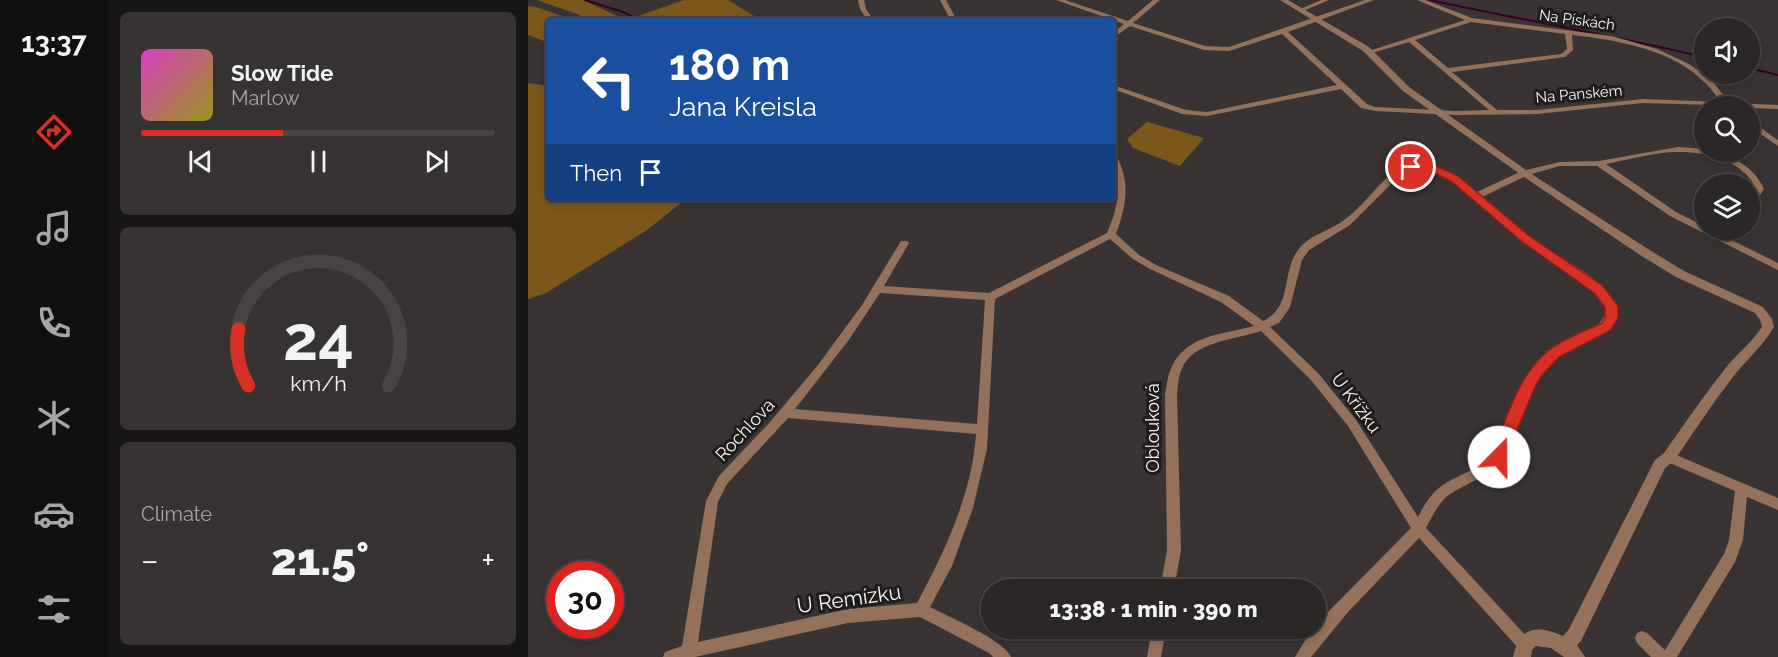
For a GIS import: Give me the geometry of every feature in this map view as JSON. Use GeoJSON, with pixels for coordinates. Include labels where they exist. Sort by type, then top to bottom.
{"type":"FeatureCollection","features":[{"type":"Feature","properties":{"kind":"street"},"geometry":{"type":"LineString","coordinates":[[861,0],[863,9],[869,18]]}},
{"type":"Feature","properties":{"kind":"street"},"geometry":{"type":"LineString","coordinates":[[943,0],[952,18]]}},
{"type":"Feature","properties":{"kind":"street"},"geometry":{"type":"LineString","coordinates":[[1059,0],[1112,18]]}},
{"type":"Feature","properties":{"kind":"street"},"geometry":{"type":"LineString","coordinates":[[1116,34],[1157,0]]}},
{"type":"Feature","properties":{"kind":"street"},"geometry":{"type":"LineString","coordinates":[[1283,0],[1369,52],[1406,89],[1525,173],[1653,258],[1759,310],[1766,319],[1768,327],[1762,337],[1741,358],[1669,457],[1660,464],[1575,635],[1570,651],[1542,637],[1535,637],[1523,651]]}},
{"type":"Feature","properties":{"kind":"street"},"geometry":{"type":"LineString","coordinates":[[1301,10],[1326,0]]}},
{"type":"Feature","properties":{"kind":"street"},"geometry":{"type":"LineString","coordinates":[[1116,20],[1204,48],[1217,50],[1247,44],[1371,0]]}},
{"type":"Feature","properties":{"kind":"street"},"geometry":{"type":"LineString","coordinates":[[1420,0],[1471,20]]}},
{"type":"Feature","properties":{"kind":"street","name":"Na Pískách"},"geometry":{"type":"LineString","coordinates":[[1369,52],[1471,20],[1568,32],[1621,40],[1665,54],[1702,76],[1719,96]]}},
{"type":"Feature","properties":{"kind":"street","name":"Na Panském"},"geometry":{"type":"LineString","coordinates":[[1283,31],[1369,108],[1496,112],[1560,110],[1643,101],[1694,103]]}},
{"type":"Feature","properties":{"kind":"street"},"geometry":{"type":"LineString","coordinates":[[1449,70],[1563,56],[1570,50],[1568,32]]}},
{"type":"Feature","properties":{"kind":"street"},"geometry":{"type":"LineString","coordinates":[[1411,40],[1496,112]]}},
{"type":"Feature","properties":{"kind":"street"},"geometry":{"type":"LineString","coordinates":[[1116,88],[1185,112],[1207,114],[1343,86]]}},
{"type":"Feature","properties":{"kind":"street","name":"Na Panském"},"geometry":{"type":"LineString","coordinates":[[1760,106],[1778,107]]}},
{"type":"Feature","properties":{"kind":"street"},"geometry":{"type":"LineString","coordinates":[[1760,130],[1778,144]]}},
{"type":"Feature","properties":{"kind":"street"},"geometry":{"type":"LineString","coordinates":[[1476,196],[1525,173],[1571,162],[1599,163],[1678,149],[1694,150]]}},
{"type":"Feature","properties":{"kind":"street"},"geometry":{"type":"LineString","coordinates":[[1733,162],[1749,174]]}},
{"type":"Feature","properties":{"kind":"street"},"geometry":{"type":"LineString","coordinates":[[1599,163],[1658,204],[1694,220]]}},
{"type":"Feature","properties":{"kind":"street"},"geometry":{"type":"LineString","coordinates":[[877,289],[990,297],[1111,235],[1123,200],[1122,178],[1116,164]]}},
{"type":"Feature","properties":{"kind":"street"},"geometry":{"type":"LineString","coordinates":[[1263,327],[1278,318],[1284,309],[1300,254],[1308,246],[1349,221],[1404,169],[1419,166],[1434,168],[1454,178],[1535,246],[1598,289],[1611,306],[1611,318],[1606,326],[1554,353],[1545,362],[1528,385],[1499,457],[1444,491],[1426,511],[1418,528],[1347,603],[1302,657]]}},
{"type":"Feature","properties":{"kind":"street","name":"U Křížku"},"geometry":{"type":"LineString","coordinates":[[1111,235],[1145,262],[1225,299],[1263,327],[1314,376],[1352,423],[1418,528],[1523,651]]}},
{"type":"Feature","properties":{"kind":"street"},"geometry":{"type":"LineString","coordinates":[[1734,240],[1778,267]]}},
{"type":"Feature","properties":{"kind":"street","name":"Rochlova"},"geometry":{"type":"LineString","coordinates":[[689,654],[712,501],[723,480],[819,374],[877,289],[903,243]]}},
{"type":"Feature","properties":{"kind":"street"},"geometry":{"type":"LineString","coordinates":[[921,610],[947,561],[967,508],[981,448],[990,297]]}},
{"type":"Feature","properties":{"kind":"street","name":"Oblouková"},"geometry":{"type":"LineString","coordinates":[[1169,579],[1174,550],[1171,394],[1172,376],[1177,361],[1188,350],[1203,343],[1263,327]]}},
{"type":"Feature","properties":{"kind":"street"},"geometry":{"type":"LineString","coordinates":[[786,413],[981,429]]}},
{"type":"Feature","properties":{"kind":"street"},"geometry":{"type":"LineString","coordinates":[[1669,457],[1778,504]]}},
{"type":"Feature","properties":{"kind":"street"},"geometry":{"type":"LineString","coordinates":[[1669,657],[1730,557],[1736,540],[1741,490]]}},
{"type":"Feature","properties":{"kind":"street","name":"U Remízku"},"geometry":{"type":"LineString","coordinates":[[689,654],[848,616],[921,610],[994,648],[1004,657]]}},
{"type":"Feature","properties":{"kind":"street"},"geometry":{"type":"LineString","coordinates":[[1642,638],[1662,657]]}},
{"type":"Feature","properties":{"kind":"street"},"geometry":{"type":"LineString","coordinates":[[1154,657],[1157,639]]}},
{"type":"Feature","properties":{"kind":"street"},"geometry":{"type":"LineString","coordinates":[[670,657],[689,654]]}},
{"type":"Feature","properties":{"kind":"shaded area"},"geometry":{"type":"Polygon","coordinates":[[[537,0],[583,0],[622,18],[546,18],[546,40],[528,35],[528,6],[562,16],[580,15],[537,0]]]}},
{"type":"Feature","properties":{"kind":"shaded area"},"geometry":{"type":"Polygon","coordinates":[[[684,0],[728,0],[757,18],[636,18],[635,17],[684,0]]]}},
{"type":"Feature","properties":{"kind":"shaded area"},"geometry":{"type":"Polygon","coordinates":[[[528,83],[546,86],[546,201],[683,201],[647,230],[546,293],[528,299],[528,83]]]}},
{"type":"Feature","properties":{"kind":"shaded area"},"geometry":{"type":"Polygon","coordinates":[[[1147,122],[1204,138],[1180,166],[1133,148],[1127,139],[1147,122]]]}},
{"type":"Feature","properties":{"kind":"waterway"},"geometry":{"type":"LineString","coordinates":[[585,0],[626,13],[634,18]]}},
{"type":"Feature","properties":{"kind":"waterway"},"geometry":{"type":"LineString","coordinates":[[1430,0],[1694,55]]}},
{"type":"Feature","properties":{"kind":"waterway"},"geometry":{"type":"LineString","coordinates":[[1760,71],[1778,75]]}},
{"type":"Feature","properties":{"kind":"route"},"geometry":{"type":"LineString","coordinates":[[1411,167],[1434,168],[1454,178],[1535,246],[1598,289],[1611,306],[1611,318],[1606,326],[1554,353],[1537,371],[1528,385],[1499,457]]}}]}
